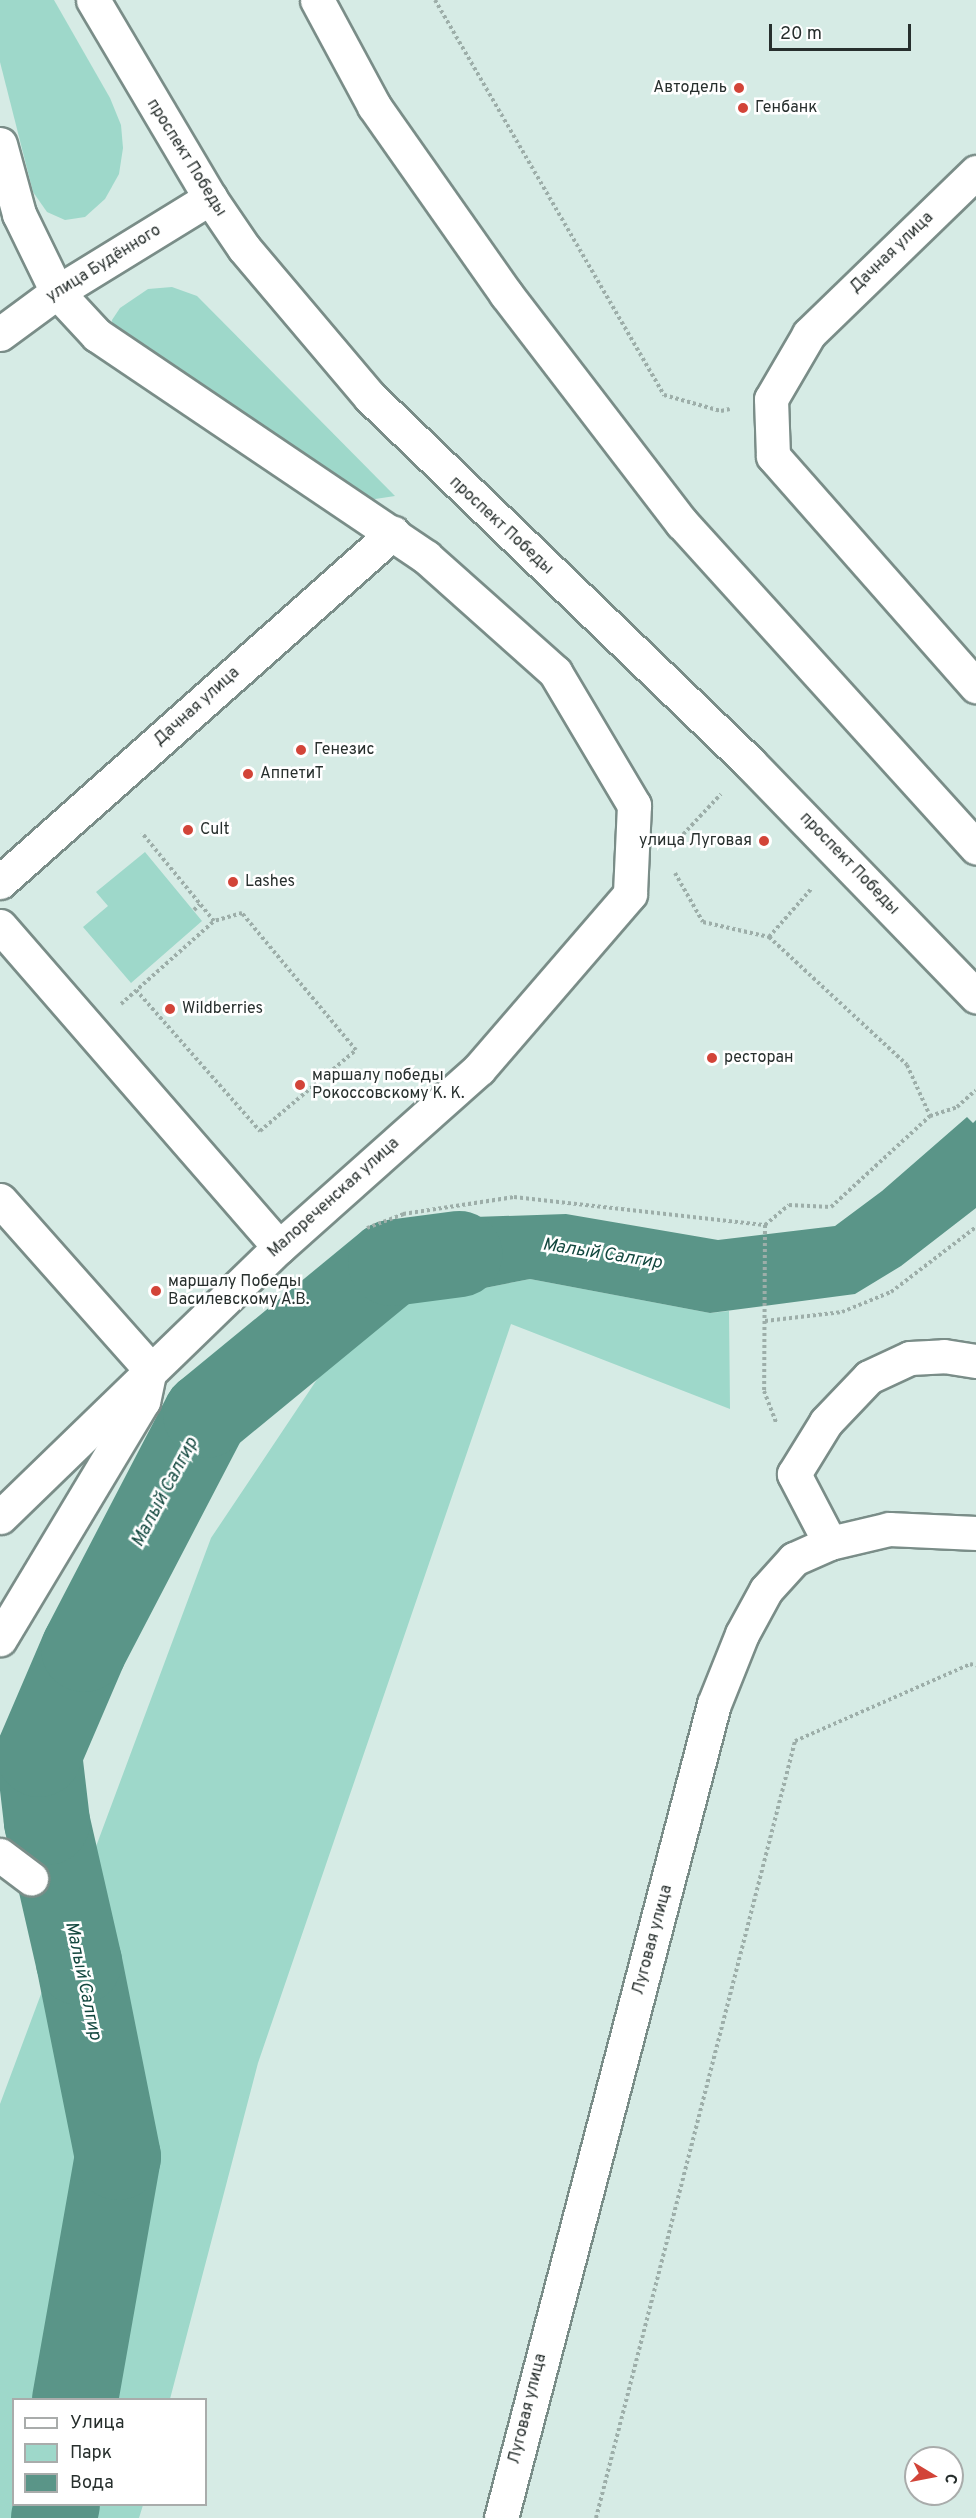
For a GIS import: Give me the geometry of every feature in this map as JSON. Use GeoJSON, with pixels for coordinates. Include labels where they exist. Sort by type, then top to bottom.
{"type":"FeatureCollection","features":[{"type":"Feature","properties":{"kind":"main road","name":"проспект Победы"},"geometry":{"type":"LineString","coordinates":[[93,0],[210,198],[293,310],[370,397],[750,763],[976,996]]}},
{"type":"Feature","properties":{"kind":"main road"},"geometry":{"type":"LineString","coordinates":[[317,0],[394,135],[506,294],[675,514],[976,847]]}},
{"type":"Feature","properties":{"kind":"main road"},"geometry":{"type":"LineString","coordinates":[[0,144],[20,214],[57,292],[97,335],[393,533]]}},
{"type":"Feature","properties":{"kind":"main road","name":"Дачная улица"},"geometry":{"type":"LineString","coordinates":[[976,172],[809,334],[771,399],[773,456],[976,686]]}},
{"type":"Feature","properties":{"kind":"main road","name":"улица Будённого"},"geometry":{"type":"LineString","coordinates":[[0,334],[57,292],[210,198]]}},
{"type":"Feature","properties":{"kind":"main road","name":"Дачная улица"},"geometry":{"type":"LineString","coordinates":[[0,882],[393,533]]}},
{"type":"Feature","properties":{"kind":"main road","name":"Малореченская улица"},"geometry":{"type":"LineString","coordinates":[[0,1517],[150,1369],[279,1247],[479,1069],[630,894],[634,805],[555,672],[426,557],[393,533]]}},
{"type":"Feature","properties":{"kind":"main road"},"geometry":{"type":"LineString","coordinates":[[0,926],[279,1247]]}},
{"type":"Feature","properties":{"kind":"main road"},"geometry":{"type":"LineString","coordinates":[[0,1200],[150,1369],[143,1401],[0,1639]]}},
{"type":"Feature","properties":{"kind":"main road"},"geometry":{"type":"LineString","coordinates":[[830,1544],[794,1474],[826,1422],[869,1377],[910,1358],[944,1356],[976,1361]]}},
{"type":"Feature","properties":{"kind":"main road","name":"Луговая улица"},"geometry":{"type":"LineString","coordinates":[[501,2518],[714,1704],[766,1590],[794,1559],[830,1544],[888,1529],[976,1533]]}},
{"type":"Feature","properties":{"kind":"main road"},"geometry":{"type":"LineString","coordinates":[[0,1855],[31,1878]]}},
{"type":"Feature","properties":{"kind":"path"},"geometry":{"type":"LineString","coordinates":[[435,0],[664,395],[721,411]]}},
{"type":"Feature","properties":{"kind":"path"},"geometry":{"type":"LineString","coordinates":[[671,846],[750,763]]}},
{"type":"Feature","properties":{"kind":"path"},"geometry":{"type":"LineString","coordinates":[[142,833],[214,921]]}},
{"type":"Feature","properties":{"kind":"path"},"geometry":{"type":"LineString","coordinates":[[769,937],[841,856]]}},
{"type":"Feature","properties":{"kind":"path"},"geometry":{"type":"LineString","coordinates":[[669,864],[704,922],[769,937],[908,1065],[930,1116]]}},
{"type":"Feature","properties":{"kind":"path"},"geometry":{"type":"LineString","coordinates":[[194,910],[200,904]]}},
{"type":"Feature","properties":{"kind":"path"},"geometry":{"type":"LineString","coordinates":[[91,1030],[136,990],[214,921],[242,913],[356,1050],[260,1131],[136,990]]}},
{"type":"Feature","properties":{"kind":"path"},"geometry":{"type":"LineString","coordinates":[[358,1231],[403,1214],[514,1197],[765,1225],[789,1205],[831,1207],[930,1116],[957,1107],[976,1090]]}},
{"type":"Feature","properties":{"kind":"path"},"geometry":{"type":"LineString","coordinates":[[765,1225],[764,1391],[794,1474]]}},
{"type":"Feature","properties":{"kind":"path"},"geometry":{"type":"LineString","coordinates":[[765,1321],[842,1312],[891,1292],[976,1227]]}},
{"type":"Feature","properties":{"kind":"path"},"geometry":{"type":"LineString","coordinates":[[596,2518],[795,1741],[970,1664],[976,1666]]}},
{"type":"Feature","properties":{"kind":"green space"},"geometry":{"type":"Polygon","coordinates":[[[0,0],[54,0],[110,98],[121,125],[123,148],[119,174],[105,199],[85,217],[65,220],[47,212],[33,192],[0,62],[0,0]]]}},
{"type":"Feature","properties":{"kind":"green space"},"geometry":{"type":"Polygon","coordinates":[[[172,287],[197,296],[395,496],[362,501],[113,332],[112,320],[120,308],[148,289],[172,287]]]}},
{"type":"Feature","properties":{"kind":"green space"},"geometry":{"type":"Polygon","coordinates":[[[145,852],[202,921],[131,983],[83,927],[108,906],[96,892],[145,852]]]}},
{"type":"Feature","properties":{"kind":"green space"},"geometry":{"type":"Polygon","coordinates":[[[530,1279],[710,1313],[729,1311],[730,1409],[511,1324],[258,2063],[170,2398],[12,2398],[12,2506],[143,2506],[139,2518],[0,2518],[0,2104],[211,1538],[362,1312],[530,1279]]]}},
{"type":"Feature","properties":{"kind":"water"},"geometry":{"type":"Polygon","coordinates":[[[967,1117],[973,1123],[976,1120],[976,1208],[901,1266],[855,1294],[710,1313],[530,1279],[362,1312],[334,1255],[364,1248],[415,1223],[474,1217],[566,1214],[718,1240],[835,1226],[882,1191],[967,1117]]]}},
{"type":"Feature","properties":{"kind":"waterway","name":"Малый Салгир"},"geometry":{"type":"LineString","coordinates":[[75,2398],[118,2157],[79,1962],[47,1822],[39,1754],[84,1649],[206,1415],[391,1263],[459,1254]]}},
{"type":"Feature","properties":{"kind":"waterway","name":"Малый Салгир"},"geometry":{"type":"LineString","coordinates":[[54,2518],[57,2506]]}},
{"type":"Feature","properties":{"kind":"place","name":"Автодель"},"geometry":{"type":"Point","coordinates":[739,88]}},
{"type":"Feature","properties":{"kind":"place","name":"Генбанк"},"geometry":{"type":"Point","coordinates":[743,108]}},
{"type":"Feature","properties":{"kind":"place","name":"Генезис"},"geometry":{"type":"Point","coordinates":[301,750]}},
{"type":"Feature","properties":{"kind":"place","name":"АппетиТ"},"geometry":{"type":"Point","coordinates":[248,774]}},
{"type":"Feature","properties":{"kind":"place","name":"Cult"},"geometry":{"type":"Point","coordinates":[188,830]}},
{"type":"Feature","properties":{"kind":"place","name":"улица Луговая"},"geometry":{"type":"Point","coordinates":[764,841]}},
{"type":"Feature","properties":{"kind":"place","name":"Lashes"},"geometry":{"type":"Point","coordinates":[233,882]}},
{"type":"Feature","properties":{"kind":"place","name":"Wildberries"},"geometry":{"type":"Point","coordinates":[170,1009]}},
{"type":"Feature","properties":{"kind":"place","name":"ресторан"},"geometry":{"type":"Point","coordinates":[712,1058]}},
{"type":"Feature","properties":{"kind":"place","name":"маршалу победы Рокоссовскому К. К."},"geometry":{"type":"Point","coordinates":[300,1085]}},
{"type":"Feature","properties":{"kind":"place","name":"маршалу Победы Василевскому А.В."},"geometry":{"type":"Point","coordinates":[156,1291]}}]}
